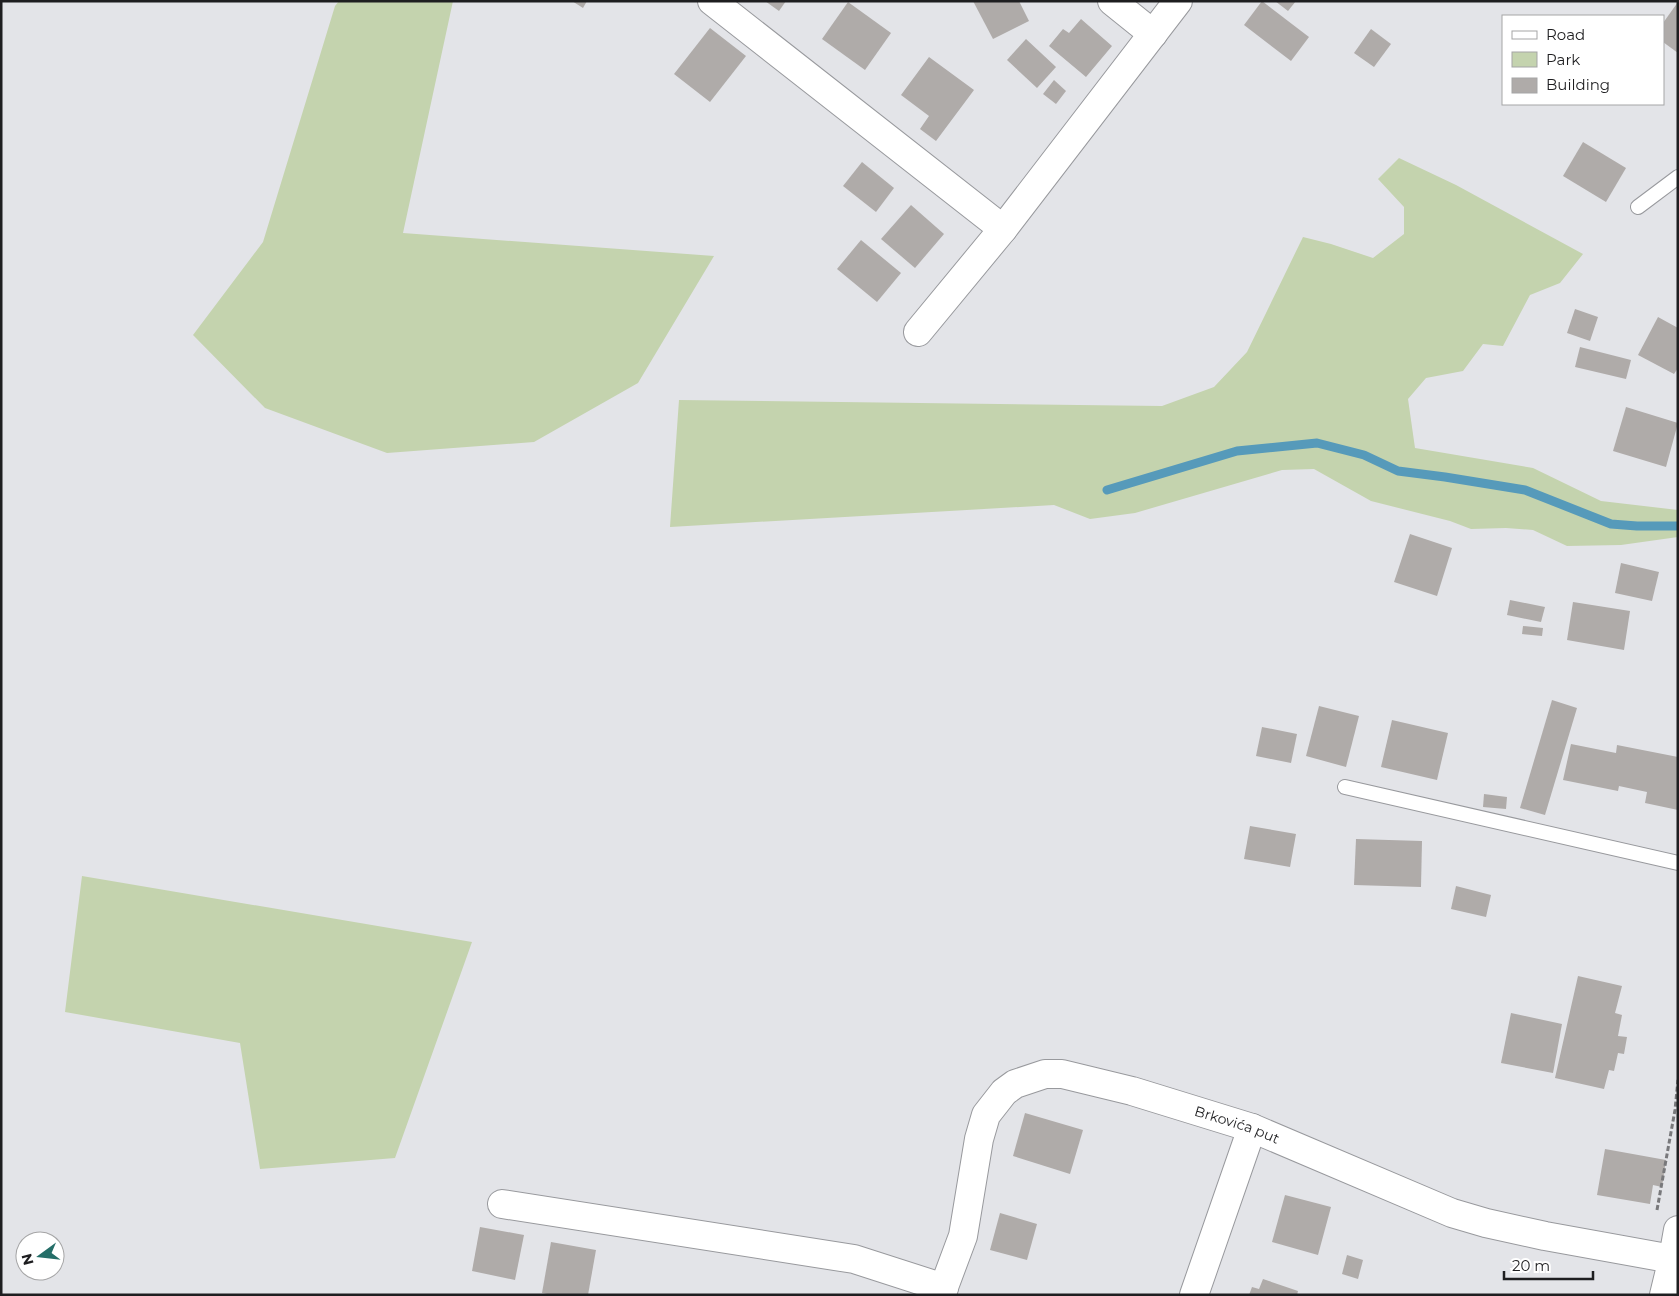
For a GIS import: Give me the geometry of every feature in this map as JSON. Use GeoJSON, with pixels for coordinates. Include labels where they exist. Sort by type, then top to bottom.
{"type":"FeatureCollection","features":[{"type":"Feature","properties":{"kind":"street"},"geometry":{"type":"LineString","coordinates":[[712,1],[1003,229]]}},
{"type":"Feature","properties":{"kind":"street"},"geometry":{"type":"LineString","coordinates":[[1112,1],[1154,34]]}},
{"type":"Feature","properties":{"kind":"street"},"geometry":{"type":"LineString","coordinates":[[918,332],[1003,229],[1178,1]]}},
{"type":"Feature","properties":{"kind":"street","name":"Brkovića put"},"geometry":{"type":"LineString","coordinates":[[943,1291],[963,1236],[979,1139],[986,1115],[1004,1092],[1015,1084],[1045,1074],[1062,1074],[1132,1091],[1252,1128],[1452,1213],[1486,1223],[1545,1236],[1667,1257]]}},
{"type":"Feature","properties":{"kind":"street"},"geometry":{"type":"LineString","coordinates":[[1194,1295],[1252,1128]]}},
{"type":"Feature","properties":{"kind":"street"},"geometry":{"type":"LineString","coordinates":[[502,1204],[854,1259],[943,1291]]}},
{"type":"Feature","properties":{"kind":"street"},"geometry":{"type":"LineString","coordinates":[[1664,1295],[1667,1257],[1678,1230]]}},
{"type":"Feature","properties":{"kind":"lane"},"geometry":{"type":"LineString","coordinates":[[1638,207],[1678,177]]}},
{"type":"Feature","properties":{"kind":"lane"},"geometry":{"type":"LineString","coordinates":[[1345,788],[1678,863]]}},
{"type":"Feature","properties":{"kind":"path"},"geometry":{"type":"LineString","coordinates":[[1667,1257],[1678,1080]]}},
{"type":"Feature","properties":{"kind":"green space"},"geometry":{"type":"Polygon","coordinates":[[[339,1],[453,1],[403,233],[714,256],[638,383],[534,442],[387,453],[265,408],[193,335],[263,242],[335,6],[339,1]]]}},
{"type":"Feature","properties":{"kind":"green space"},"geometry":{"type":"Polygon","coordinates":[[[1399,158],[1456,185],[1583,254],[1560,283],[1530,295],[1503,346],[1483,344],[1463,371],[1426,378],[1408,399],[1415,448],[1533,468],[1601,501],[1678,510],[1678,537],[1621,545],[1567,546],[1533,530],[1506,528],[1471,529],[1450,521],[1371,501],[1314,469],[1282,470],[1135,513],[1090,519],[1054,505],[670,527],[679,400],[1162,406],[1214,387],[1247,352],[1303,237],[1373,258],[1404,234],[1404,207],[1378,179],[1399,158]]]}},
{"type":"Feature","properties":{"kind":"green space"},"geometry":{"type":"Polygon","coordinates":[[[82,876],[472,942],[395,1158],[260,1169],[240,1043],[65,1012],[82,876]]]}},
{"type":"Feature","properties":{"kind":"building"},"geometry":{"type":"Polygon","coordinates":[[[572,1],[587,1],[583,8],[572,1]]]}},
{"type":"Feature","properties":{"kind":"building"},"geometry":{"type":"Polygon","coordinates":[[[765,1],[786,1],[779,11],[765,1]]]}},
{"type":"Feature","properties":{"kind":"building"},"geometry":{"type":"Polygon","coordinates":[[[973,1],[1019,1],[1029,21],[993,39],[973,1]]]}},
{"type":"Feature","properties":{"kind":"building"},"geometry":{"type":"Polygon","coordinates":[[[1262,1],[1309,37],[1291,61],[1244,25],[1262,1]]]}},
{"type":"Feature","properties":{"kind":"building"},"geometry":{"type":"Polygon","coordinates":[[[1275,1],[1296,1],[1288,11],[1275,1]]]}},
{"type":"Feature","properties":{"kind":"building"},"geometry":{"type":"Polygon","coordinates":[[[848,2],[891,33],[865,70],[822,39],[848,2]]]}},
{"type":"Feature","properties":{"kind":"building"},"geometry":{"type":"Polygon","coordinates":[[[1678,2],[1678,53],[1664,43],[1664,22],[1678,2]]]}},
{"type":"Feature","properties":{"kind":"building"},"geometry":{"type":"Polygon","coordinates":[[[1081,19],[1112,46],[1086,77],[1049,46],[1063,29],[1069,33],[1081,19]]]}},
{"type":"Feature","properties":{"kind":"building"},"geometry":{"type":"Polygon","coordinates":[[[710,28],[746,56],[710,102],[674,74],[710,28]]]}},
{"type":"Feature","properties":{"kind":"building"},"geometry":{"type":"Polygon","coordinates":[[[1371,29],[1391,44],[1374,67],[1354,53],[1371,29]]]}},
{"type":"Feature","properties":{"kind":"building"},"geometry":{"type":"Polygon","coordinates":[[[1026,39],[1056,67],[1037,88],[1007,60],[1026,39]]]}},
{"type":"Feature","properties":{"kind":"building"},"geometry":{"type":"Polygon","coordinates":[[[929,57],[974,90],[936,141],[920,129],[929,116],[901,95],[929,57]]]}},
{"type":"Feature","properties":{"kind":"building"},"geometry":{"type":"Polygon","coordinates":[[[1054,80],[1066,91],[1056,104],[1043,94],[1054,80]]]}},
{"type":"Feature","properties":{"kind":"building"},"geometry":{"type":"Polygon","coordinates":[[[1583,142],[1626,168],[1606,202],[1563,176],[1583,142]]]}},
{"type":"Feature","properties":{"kind":"building"},"geometry":{"type":"Polygon","coordinates":[[[862,162],[894,188],[876,212],[843,186],[862,162]]]}},
{"type":"Feature","properties":{"kind":"building"},"geometry":{"type":"Polygon","coordinates":[[[911,205],[944,234],[915,268],[881,239],[911,205]]]}},
{"type":"Feature","properties":{"kind":"building"},"geometry":{"type":"Polygon","coordinates":[[[861,240],[901,273],[877,302],[837,269],[861,240]]]}},
{"type":"Feature","properties":{"kind":"building"},"geometry":{"type":"Polygon","coordinates":[[[1575,309],[1598,317],[1590,341],[1567,333],[1575,309]]]}},
{"type":"Feature","properties":{"kind":"building"},"geometry":{"type":"Polygon","coordinates":[[[1658,317],[1678,328],[1678,368],[1674,374],[1638,355],[1658,317]]]}},
{"type":"Feature","properties":{"kind":"building"},"geometry":{"type":"Polygon","coordinates":[[[1580,347],[1631,360],[1626,379],[1575,367],[1580,347]]]}},
{"type":"Feature","properties":{"kind":"building"},"geometry":{"type":"Polygon","coordinates":[[[1626,407],[1678,423],[1666,467],[1613,451],[1626,407]]]}},
{"type":"Feature","properties":{"kind":"building"},"geometry":{"type":"Polygon","coordinates":[[[1410,534],[1452,548],[1437,596],[1394,582],[1410,534]]]}},
{"type":"Feature","properties":{"kind":"building"},"geometry":{"type":"Polygon","coordinates":[[[1621,563],[1659,572],[1652,601],[1615,593],[1621,563]]]}},
{"type":"Feature","properties":{"kind":"building"},"geometry":{"type":"Polygon","coordinates":[[[1510,600],[1545,607],[1541,622],[1507,615],[1510,600]]]}},
{"type":"Feature","properties":{"kind":"building"},"geometry":{"type":"Polygon","coordinates":[[[1573,602],[1630,611],[1624,650],[1567,640],[1573,602]]]}},
{"type":"Feature","properties":{"kind":"building"},"geometry":{"type":"Polygon","coordinates":[[[1523,626],[1543,628],[1542,636],[1522,634],[1523,626]]]}},
{"type":"Feature","properties":{"kind":"building"},"geometry":{"type":"Polygon","coordinates":[[[1552,700],[1577,708],[1545,815],[1520,808],[1552,700]]]}},
{"type":"Feature","properties":{"kind":"building"},"geometry":{"type":"Polygon","coordinates":[[[1319,706],[1359,716],[1346,767],[1306,756],[1319,706]]]}},
{"type":"Feature","properties":{"kind":"building"},"geometry":{"type":"Polygon","coordinates":[[[1392,720],[1448,733],[1437,780],[1381,767],[1392,720]]]}},
{"type":"Feature","properties":{"kind":"building"},"geometry":{"type":"Polygon","coordinates":[[[1262,727],[1297,734],[1291,763],[1256,756],[1262,727]]]}},
{"type":"Feature","properties":{"kind":"building"},"geometry":{"type":"Polygon","coordinates":[[[1571,744],[1616,753],[1617,745],[1678,757],[1678,810],[1645,803],[1647,792],[1619,786],[1618,791],[1563,780],[1571,744]]]}},
{"type":"Feature","properties":{"kind":"building"},"geometry":{"type":"Polygon","coordinates":[[[1484,794],[1507,797],[1506,809],[1483,807],[1484,794]]]}},
{"type":"Feature","properties":{"kind":"building"},"geometry":{"type":"Polygon","coordinates":[[[1250,826],[1296,834],[1290,867],[1244,859],[1250,826]]]}},
{"type":"Feature","properties":{"kind":"building"},"geometry":{"type":"Polygon","coordinates":[[[1356,839],[1422,841],[1421,887],[1354,885],[1356,839]]]}},
{"type":"Feature","properties":{"kind":"building"},"geometry":{"type":"Polygon","coordinates":[[[1456,886],[1491,895],[1486,917],[1451,909],[1456,886]]]}},
{"type":"Feature","properties":{"kind":"building"},"geometry":{"type":"Polygon","coordinates":[[[1578,976],[1622,986],[1615,1013],[1622,1015],[1618,1036],[1627,1037],[1624,1054],[1618,1053],[1614,1071],[1609,1070],[1604,1089],[1555,1078],[1578,976]]]}},
{"type":"Feature","properties":{"kind":"building"},"geometry":{"type":"Polygon","coordinates":[[[1511,1013],[1562,1024],[1553,1073],[1501,1063],[1511,1013]]]}},
{"type":"Feature","properties":{"kind":"building"},"geometry":{"type":"Polygon","coordinates":[[[1025,1113],[1083,1130],[1070,1174],[1013,1156],[1025,1113]]]}},
{"type":"Feature","properties":{"kind":"building"},"geometry":{"type":"Polygon","coordinates":[[[1605,1149],[1666,1160],[1662,1187],[1653,1185],[1650,1204],[1597,1195],[1605,1149]]]}},
{"type":"Feature","properties":{"kind":"building"},"geometry":{"type":"Polygon","coordinates":[[[1285,1195],[1331,1207],[1318,1255],[1272,1242],[1285,1195]]]}},
{"type":"Feature","properties":{"kind":"building"},"geometry":{"type":"Polygon","coordinates":[[[1000,1213],[1037,1224],[1027,1260],[990,1250],[1000,1213]]]}},
{"type":"Feature","properties":{"kind":"building"},"geometry":{"type":"Polygon","coordinates":[[[480,1227],[524,1235],[515,1280],[472,1271],[480,1227]]]}},
{"type":"Feature","properties":{"kind":"building"},"geometry":{"type":"Polygon","coordinates":[[[551,1242],[596,1250],[588,1295],[552,1295],[542,1293],[551,1242]]]}},
{"type":"Feature","properties":{"kind":"building"},"geometry":{"type":"Polygon","coordinates":[[[1347,1255],[1363,1260],[1358,1279],[1342,1274],[1347,1255]]]}},
{"type":"Feature","properties":{"kind":"building"},"geometry":{"type":"Polygon","coordinates":[[[1263,1279],[1298,1291],[1297,1295],[1249,1295],[1252,1287],[1259,1289],[1263,1279]]]}},
{"type":"Feature","properties":{"kind":"waterway"},"geometry":{"type":"LineString","coordinates":[[1107,490],[1237,451],[1317,443],[1364,455],[1398,471],[1525,490],[1611,524],[1678,526]]}}]}
